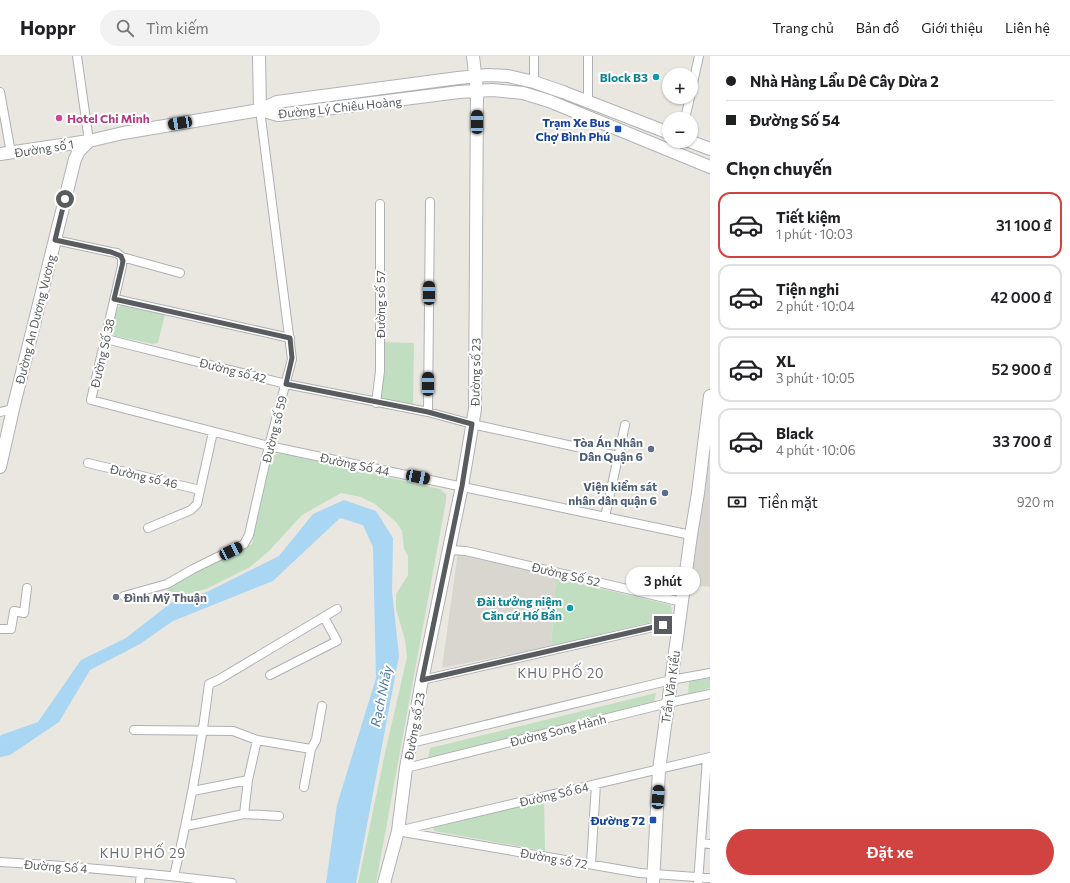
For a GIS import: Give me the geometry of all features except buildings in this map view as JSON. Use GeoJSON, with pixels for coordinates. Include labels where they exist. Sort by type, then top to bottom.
{"type":"FeatureCollection","features":[{"type":"Feature","properties":{"kind":"main road"},"geometry":{"type":"LineString","coordinates":[[89,141],[123,132],[260,110],[259,56]]}},
{"type":"Feature","properties":{"kind":"main road"},"geometry":{"type":"LineString","coordinates":[[473,56],[477,91]]}},
{"type":"Feature","properties":{"kind":"main road","name":"Đường Lý Chiêu Hoàng"},"geometry":{"type":"LineString","coordinates":[[260,110],[277,102],[475,76],[508,76],[534,82],[588,101],[662,130]]}},
{"type":"Feature","properties":{"kind":"main road","name":"Đường Lý Chiêu Hoàng"},"geometry":{"type":"LineString","coordinates":[[260,110],[278,115],[459,92],[492,90],[508,91],[535,96],[710,167]]}},
{"type":"Feature","properties":{"kind":"main road","name":"Đường số 23"},"geometry":{"type":"LineString","coordinates":[[384,883],[398,831],[406,768],[422,680],[450,550],[475,409],[477,91]]}},
{"type":"Feature","properties":{"kind":"main road","name":"Đường số 1"},"geometry":{"type":"LineString","coordinates":[[5,154],[89,141]]}},
{"type":"Feature","properties":{"kind":"main road","name":"Đường An Dương Vương"},"geometry":{"type":"LineString","coordinates":[[0,467],[75,159],[89,141]]}},
{"type":"Feature","properties":{"kind":"main road"},"geometry":{"type":"LineString","coordinates":[[698,145],[710,150]]}},
{"type":"Feature","properties":{"kind":"main road","name":"Trần Văn Kiểu"},"geometry":{"type":"LineString","coordinates":[[653,879],[659,770],[691,535],[709,420],[710,396]]}},
{"type":"Feature","properties":{"kind":"street"},"geometry":{"type":"LineString","coordinates":[[77,56],[89,141]]}},
{"type":"Feature","properties":{"kind":"street"},"geometry":{"type":"LineString","coordinates":[[534,56],[534,82]]}},
{"type":"Feature","properties":{"kind":"street"},"geometry":{"type":"LineString","coordinates":[[588,56],[588,101]]}},
{"type":"Feature","properties":{"kind":"street"},"geometry":{"type":"LineString","coordinates":[[696,68],[699,56]]}},
{"type":"Feature","properties":{"kind":"street"},"geometry":{"type":"LineString","coordinates":[[0,92],[5,154]]}},
{"type":"Feature","properties":{"kind":"street","name":"Đường số 59"},"geometry":{"type":"LineString","coordinates":[[124,596],[167,584],[193,569],[244,544],[249,535],[292,358],[260,110]]}},
{"type":"Feature","properties":{"kind":"street"},"geometry":{"type":"LineString","coordinates":[[428,412],[430,202]]}},
{"type":"Feature","properties":{"kind":"street","name":"Đường số 57"},"geometry":{"type":"LineString","coordinates":[[376,403],[380,371],[380,204]]}},
{"type":"Feature","properties":{"kind":"street"},"geometry":{"type":"LineString","coordinates":[[55,240],[117,253],[122,258],[180,273]]}},
{"type":"Feature","properties":{"kind":"street","name":"Đường Số 38"},"geometry":{"type":"LineString","coordinates":[[91,400],[122,266],[122,258]]}},
{"type":"Feature","properties":{"kind":"street"},"geometry":{"type":"LineString","coordinates":[[114,299],[290,338]]}},
{"type":"Feature","properties":{"kind":"street","name":"Đường số 42"},"geometry":{"type":"LineString","coordinates":[[106,339],[286,384],[376,403],[428,412],[472,424],[618,456]]}},
{"type":"Feature","properties":{"kind":"street","name":"Đường Số 44"},"geometry":{"type":"LineString","coordinates":[[91,400],[270,446],[691,535]]}},
{"type":"Feature","properties":{"kind":"street"},"geometry":{"type":"LineString","coordinates":[[0,412],[13,409]]}},
{"type":"Feature","properties":{"kind":"street"},"geometry":{"type":"LineString","coordinates":[[605,517],[625,425]]}},
{"type":"Feature","properties":{"kind":"street"},"geometry":{"type":"LineString","coordinates":[[148,528],[191,510],[197,504],[213,432]]}},
{"type":"Feature","properties":{"kind":"street","name":"Đường số 46"},"geometry":{"type":"LineString","coordinates":[[88,463],[200,490]]}},
{"type":"Feature","properties":{"kind":"street","name":"Đường Số 52"},"geometry":{"type":"LineString","coordinates":[[450,550],[466,551],[682,602]]}},
{"type":"Feature","properties":{"kind":"street"},"geometry":{"type":"LineString","coordinates":[[0,629],[11,629],[14,611],[24,613],[27,588]]}},
{"type":"Feature","properties":{"kind":"street"},"geometry":{"type":"LineString","coordinates":[[174,876],[193,791],[204,730],[209,684],[337,609]]}},
{"type":"Feature","properties":{"kind":"street"},"geometry":{"type":"LineString","coordinates":[[270,675],[337,641],[324,617]]}},
{"type":"Feature","properties":{"kind":"street"},"geometry":{"type":"LineString","coordinates":[[422,680],[680,621]]}},
{"type":"Feature","properties":{"kind":"street","name":"Đường Song Hành"},"geometry":{"type":"LineString","coordinates":[[411,743],[671,680],[710,672]]}},
{"type":"Feature","properties":{"kind":"street","name":"Đường Song Hành"},"geometry":{"type":"LineString","coordinates":[[406,768],[710,694]]}},
{"type":"Feature","properties":{"kind":"street"},"geometry":{"type":"LineString","coordinates":[[304,787],[311,749],[316,740],[322,706]]}},
{"type":"Feature","properties":{"kind":"street"},"geometry":{"type":"LineString","coordinates":[[134,730],[232,730],[257,740],[311,749]]}},
{"type":"Feature","properties":{"kind":"street"},"geometry":{"type":"LineString","coordinates":[[244,814],[248,780],[257,740]]}},
{"type":"Feature","properties":{"kind":"street"},"geometry":{"type":"LineString","coordinates":[[698,880],[701,843],[706,813],[708,758]]}},
{"type":"Feature","properties":{"kind":"street","name":"Đường Số 64"},"geometry":{"type":"LineString","coordinates":[[398,831],[708,758]]}},
{"type":"Feature","properties":{"kind":"street"},"geometry":{"type":"LineString","coordinates":[[193,791],[248,780]]}},
{"type":"Feature","properties":{"kind":"street"},"geometry":{"type":"LineString","coordinates":[[591,864],[596,784]]}},
{"type":"Feature","properties":{"kind":"street"},"geometry":{"type":"LineString","coordinates":[[186,826],[244,814],[279,816]]}},
{"type":"Feature","properties":{"kind":"street","name":"Đường số 72"},"geometry":{"type":"LineString","coordinates":[[398,831],[591,864],[653,879],[698,880],[710,878]]}},
{"type":"Feature","properties":{"kind":"street"},"geometry":{"type":"LineString","coordinates":[[701,843],[710,844]]}},
{"type":"Feature","properties":{"kind":"street","name":"Đường Số 4"},"geometry":{"type":"LineString","coordinates":[[0,862],[55,865],[232,883]]}},
{"type":"Feature","properties":{"kind":"street"},"geometry":{"type":"LineString","coordinates":[[140,883],[141,873]]}},
{"type":"Feature","properties":{"kind":"shaded area"},"geometry":{"type":"Polygon","coordinates":[[[710,446],[710,587],[691,585],[710,446]]]}},
{"type":"Feature","properties":{"kind":"shaded area"},"geometry":{"type":"Polygon","coordinates":[[[458,551],[556,578],[551,646],[442,668],[458,551]]]}},
{"type":"Feature","properties":{"kind":"green space"},"geometry":{"type":"Polygon","coordinates":[[[122,305],[165,314],[158,343],[153,344],[115,336],[111,332],[118,307],[122,305]]]}},
{"type":"Feature","properties":{"kind":"green space"},"geometry":{"type":"Polygon","coordinates":[[[377,342],[414,343],[413,404],[375,398],[377,342]]]}},
{"type":"Feature","properties":{"kind":"green space"},"geometry":{"type":"Polygon","coordinates":[[[280,453],[440,489],[446,494],[446,501],[376,883],[358,883],[407,657],[405,640],[396,609],[396,594],[408,575],[408,556],[404,549],[402,531],[396,522],[375,504],[361,497],[341,493],[302,515],[269,551],[250,567],[206,589],[171,598],[167,588],[252,544],[271,457],[280,453]]]}},
{"type":"Feature","properties":{"kind":"green space"},"geometry":{"type":"Polygon","coordinates":[[[556,578],[671,605],[673,617],[551,646],[556,578]]]}},
{"type":"Feature","properties":{"kind":"green space"},"geometry":{"type":"Polygon","coordinates":[[[710,678],[710,688],[688,694],[689,682],[710,678]]]}},
{"type":"Feature","properties":{"kind":"green space"},"geometry":{"type":"Polygon","coordinates":[[[656,693],[654,703],[428,759],[430,748],[656,693]]]}},
{"type":"Feature","properties":{"kind":"green space"},"geometry":{"type":"Polygon","coordinates":[[[544,800],[545,851],[434,831],[433,825],[544,800]]]}},
{"type":"Feature","properties":{"kind":"water","name":"Rạch Nhảy"},"geometry":{"type":"Polygon","coordinates":[[[344,500],[376,511],[393,538],[392,591],[399,656],[356,883],[326,883],[337,805],[376,678],[373,547],[363,525],[340,518],[273,581],[173,621],[140,644],[90,670],[59,722],[10,755],[0,757],[1,735],[38,722],[81,660],[126,638],[172,602],[207,592],[279,556],[313,514],[344,500]]]}},
{"type":"Feature","properties":{"kind":"place","name":"Block B3"},"geometry":{"type":"Point","coordinates":[656,77]}},
{"type":"Feature","properties":{"kind":"place","name":"Hotel Chi Minh"},"geometry":{"type":"Point","coordinates":[59,118]}},
{"type":"Feature","properties":{"kind":"place","name":"Trạm Xe Bus Chợ Bình Phú"},"geometry":{"type":"Point","coordinates":[618,129]}},
{"type":"Feature","properties":{"kind":"place","name":"Tòa Án Nhân Dân Quận 6"},"geometry":{"type":"Point","coordinates":[651,449]}},
{"type":"Feature","properties":{"kind":"place","name":"Viện kiểm sát nhân dân quận 6"},"geometry":{"type":"Point","coordinates":[665,493]}},
{"type":"Feature","properties":{"kind":"place","name":"Đình Mỹ Thuận"},"geometry":{"type":"Point","coordinates":[116,597]}},
{"type":"Feature","properties":{"kind":"place","name":"Đài tưởng niệm Căn cứ Hố Bần"},"geometry":{"type":"Point","coordinates":[570,608]}},
{"type":"Feature","properties":{"kind":"place","name":"Đường 72"},"geometry":{"type":"Point","coordinates":[653,820]}},
{"type":"Feature","properties":{"kind":"district","name":"KHU PHỐ 20"},"geometry":{"type":"Point","coordinates":[561,673]}},
{"type":"Feature","properties":{"kind":"district","name":"KHU PHỐ 29"},"geometry":{"type":"Point","coordinates":[143,853]}},
{"type":"Feature","properties":{"kind":"route"},"geometry":{"type":"LineString","coordinates":[[65,199],[55,240],[117,253],[121,256],[123,261],[114,299],[290,338],[292,358],[286,384],[376,403],[428,412],[472,424],[462,486],[422,680],[663,625]]}}]}
